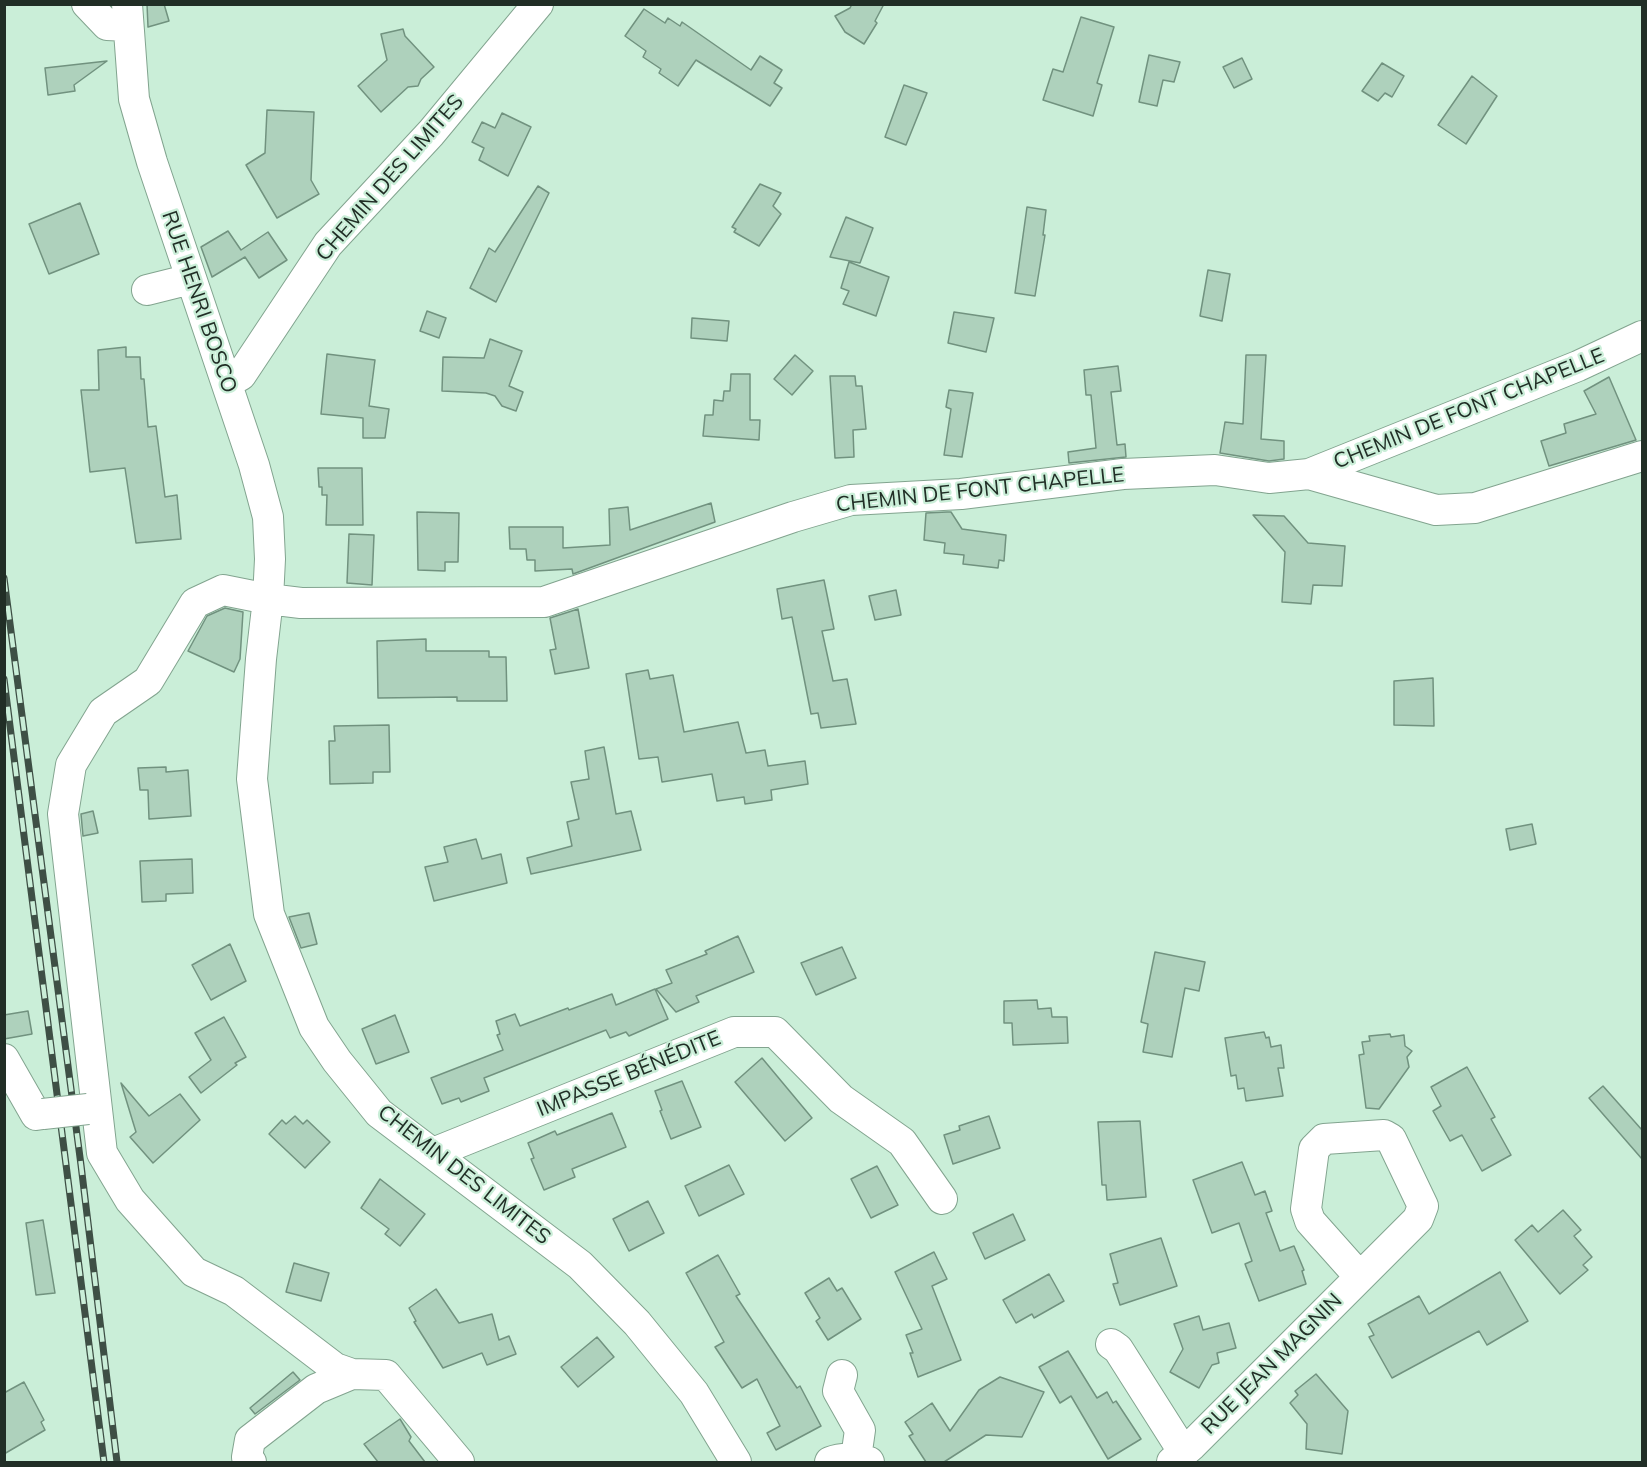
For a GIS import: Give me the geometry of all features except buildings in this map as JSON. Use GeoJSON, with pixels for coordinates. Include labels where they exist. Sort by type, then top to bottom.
{"type":"FeatureCollection","features":[{"type":"Feature","properties":{"kind":"street"},"geometry":{"type":"LineString","coordinates":[[87,4],[107,25],[128,15]]}},
{"type":"Feature","properties":{"kind":"street","name":"CHEMIN DES LIMITES"},"geometry":{"type":"LineString","coordinates":[[227,383],[241,375],[328,244],[431,133],[538,4]]}},
{"type":"Feature","properties":{"kind":"street","name":"RUE HENRI BOSCO"},"geometry":{"type":"LineString","coordinates":[[128,15],[134,99],[152,162],[254,465],[268,516],[270,559],[268,599]]}},
{"type":"Feature","properties":{"kind":"street"},"geometry":{"type":"LineString","coordinates":[[147,290],[191,279]]}},
{"type":"Feature","properties":{"kind":"street","name":"CHEMIN DE FONT CHAPELLE"},"geometry":{"type":"LineString","coordinates":[[352,1374],[336,1368],[234,1291],[194,1272],[130,1200],[102,1153],[92,1109],[63,814],[71,765],[103,712],[147,681],[195,603],[223,590],[301,603],[544,602],[793,517],[851,500],[961,494],[1123,474],[1215,470],[1269,478],[1309,474],[1578,366],[1642,336]]}},
{"type":"Feature","properties":{"kind":"street"},"geometry":{"type":"LineString","coordinates":[[1309,474],[1436,510],[1475,508],[1642,456]]}},
{"type":"Feature","properties":{"kind":"street","name":"CHEMIN DES LIMITES"},"geometry":{"type":"LineString","coordinates":[[268,599],[252,779],[269,914],[314,1027],[337,1061],[379,1113],[580,1265],[636,1323],[694,1393],[736,1462]]}},
{"type":"Feature","properties":{"kind":"street","name":"IMPASSE BÉNÉDITE"},"geometry":{"type":"LineString","coordinates":[[433,1153],[734,1032],[775,1032],[841,1099],[902,1142],[942,1199]]}},
{"type":"Feature","properties":{"kind":"street"},"geometry":{"type":"LineString","coordinates":[[4,1059],[36,1115],[92,1109]]}},
{"type":"Feature","properties":{"kind":"street","name":"RUE JEAN MAGNIN"},"geometry":{"type":"LineString","coordinates":[[1111,1344],[1118,1349],[1178,1458],[1418,1219],[1423,1206],[1391,1139],[1384,1135],[1324,1139],[1314,1149],[1306,1209],[1310,1221],[1359,1276]]}},
{"type":"Feature","properties":{"kind":"street"},"geometry":{"type":"LineString","coordinates":[[251,1462],[247,1457],[250,1440],[316,1389],[352,1374],[386,1375],[459,1462]]}},
{"type":"Feature","properties":{"kind":"street"},"geometry":{"type":"LineString","coordinates":[[842,1375],[837,1391],[860,1430],[851,1461]]}},
{"type":"Feature","properties":{"kind":"railway"},"geometry":{"type":"LineString","coordinates":[[4,578],[81,1165],[117,1462]]}},
{"type":"Feature","properties":{"kind":"railway"},"geometry":{"type":"LineString","coordinates":[[4,679],[104,1462]]}}]}
